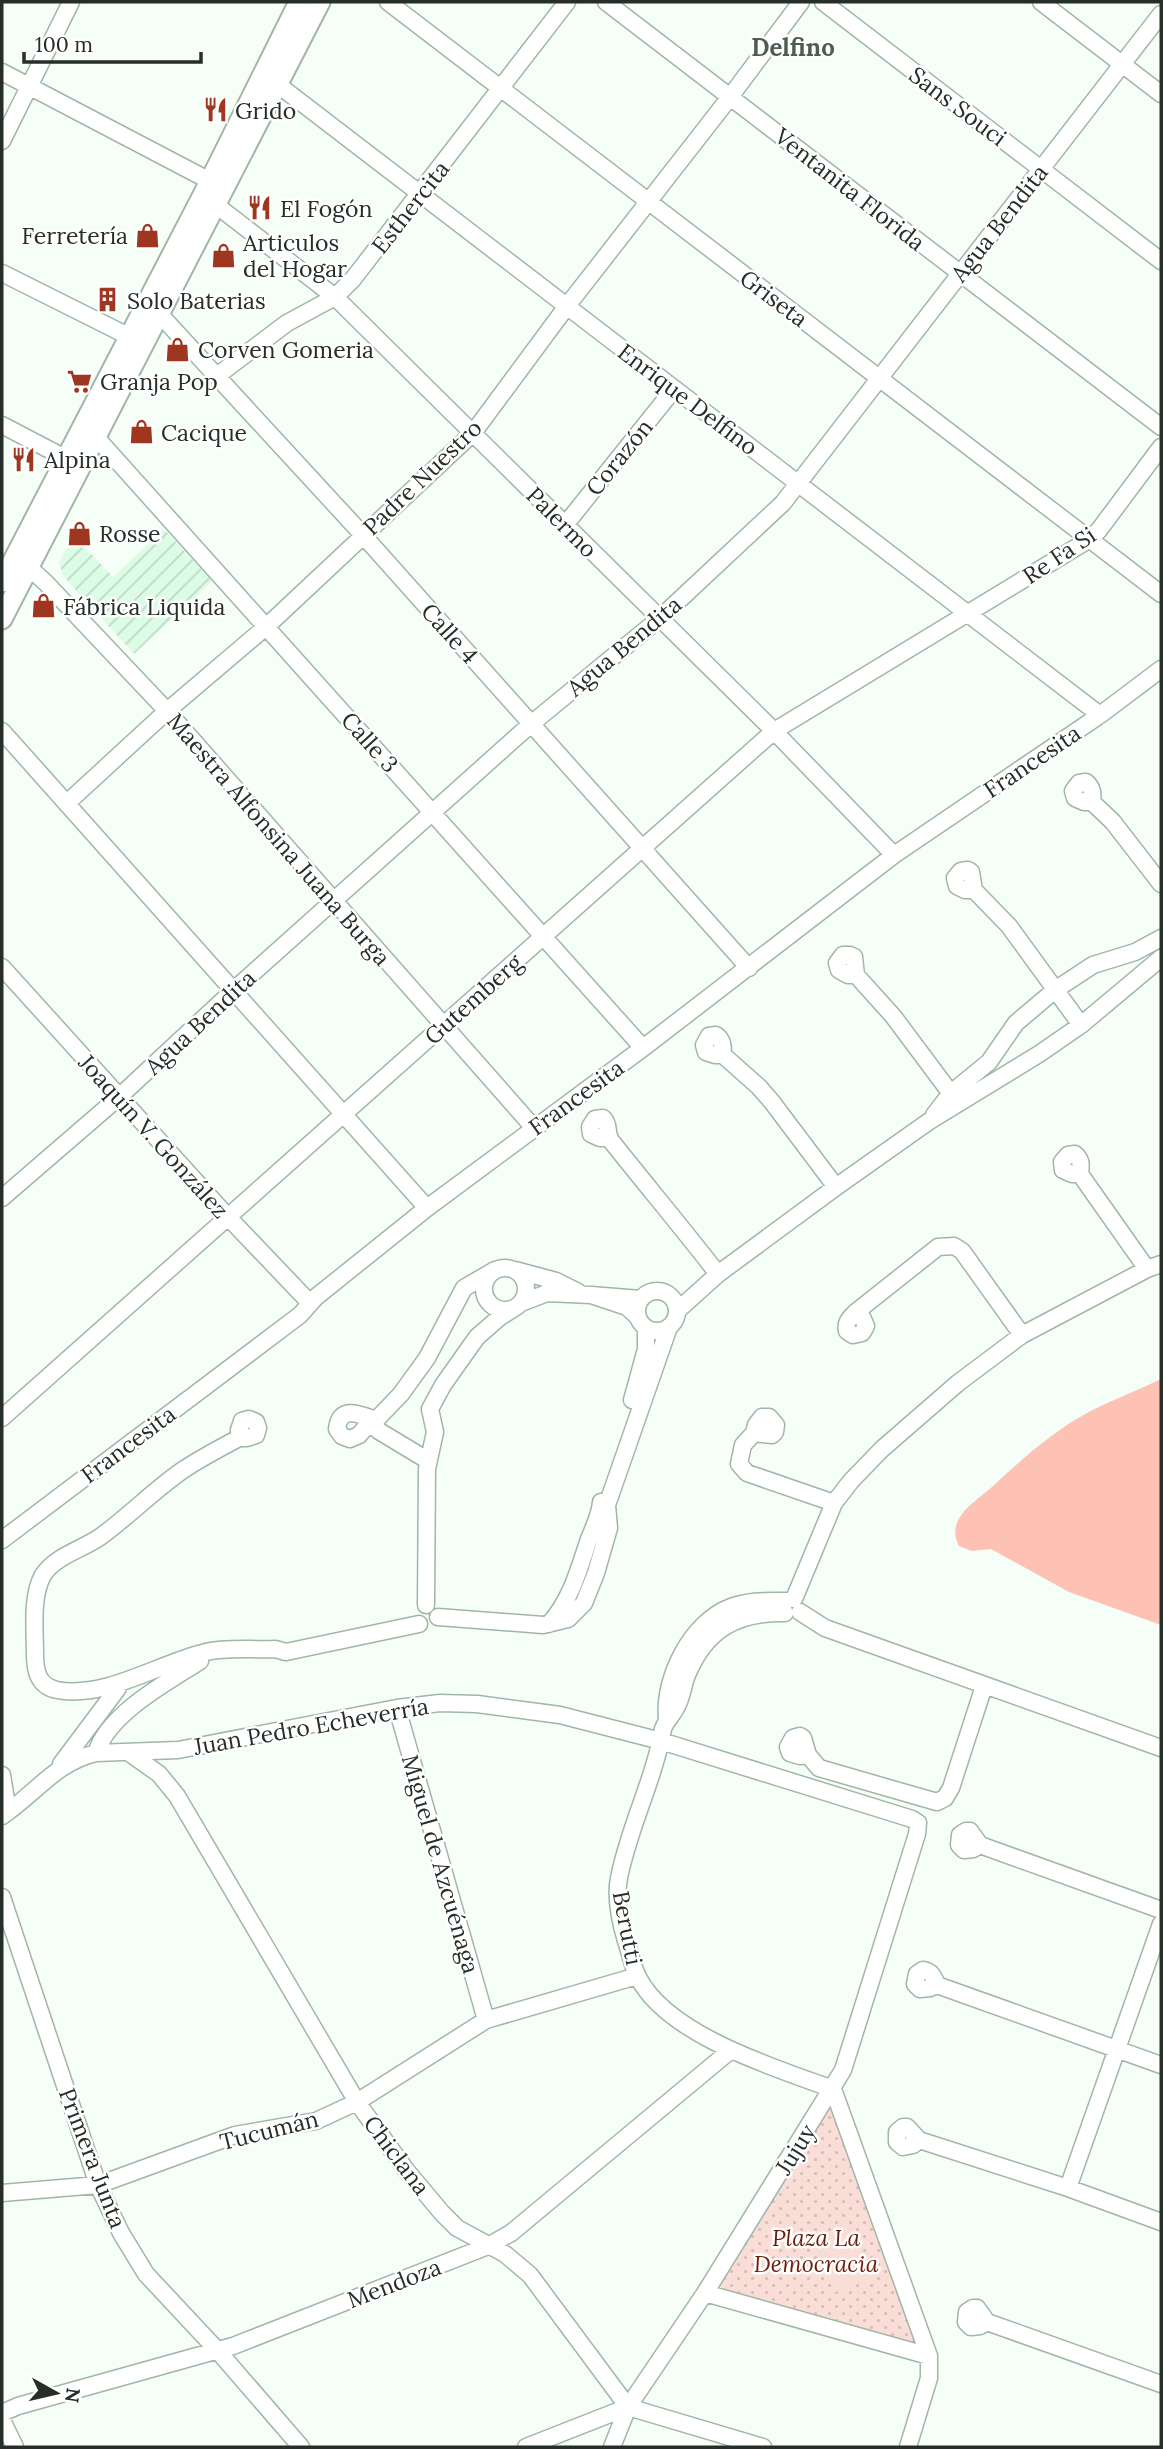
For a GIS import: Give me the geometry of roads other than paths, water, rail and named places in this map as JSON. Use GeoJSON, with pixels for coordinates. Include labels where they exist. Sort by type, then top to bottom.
{"type":"FeatureCollection","features":[{"type":"Feature","properties":{"kind":"main road"},"geometry":{"type":"LineString","coordinates":[[22,561],[67,459],[216,205],[320,2]]}},
{"type":"Feature","properties":{"kind":"main road"},"geometry":{"type":"LineString","coordinates":[[154,307],[210,181],[295,3]]}},
{"type":"Feature","properties":{"kind":"main road"},"geometry":{"type":"LineString","coordinates":[[2,619],[6,583],[22,561],[95,436],[136,340]]}},
{"type":"Feature","properties":{"kind":"street"},"geometry":{"type":"LineString","coordinates":[[2,141],[71,2]]}},
{"type":"Feature","properties":{"kind":"street","name":"Griseta"},"geometry":{"type":"LineString","coordinates":[[388,2],[1161,594]]}},
{"type":"Feature","properties":{"kind":"street","name":"Esthercita"},"geometry":{"type":"LineString","coordinates":[[218,375],[287,323],[335,298],[354,279],[568,2]]}},
{"type":"Feature","properties":{"kind":"street","name":"Ventanita Florida"},"geometry":{"type":"LineString","coordinates":[[606,2],[1161,427]]}},
{"type":"Feature","properties":{"kind":"street","name":"Padre Nuestro"},"geometry":{"type":"LineString","coordinates":[[67,803],[167,711],[267,626],[362,534],[473,433],[566,306],[801,2]]}},
{"type":"Feature","properties":{"kind":"street","name":"Sans Souci"},"geometry":{"type":"LineString","coordinates":[[823,2],[1161,261]]}},
{"type":"Feature","properties":{"kind":"street"},"geometry":{"type":"LineString","coordinates":[[1041,2],[1161,94]]}},
{"type":"Feature","properties":{"kind":"street","name":"Agua Bendita"},"geometry":{"type":"LineString","coordinates":[[2,1198],[119,1097],[234,990],[531,724],[659,619],[783,503],[1161,14]]}},
{"type":"Feature","properties":{"kind":"street"},"geometry":{"type":"LineString","coordinates":[[2,72],[210,181],[216,205]]}},
{"type":"Feature","properties":{"kind":"street","name":"Enrique Delfino"},"geometry":{"type":"LineString","coordinates":[[277,83],[1100,715]]}},
{"type":"Feature","properties":{"kind":"street","name":"Palermo"},"geometry":{"type":"LineString","coordinates":[[216,205],[335,298],[774,731],[894,855]]}},
{"type":"Feature","properties":{"kind":"street"},"geometry":{"type":"LineString","coordinates":[[2,273],[136,340]]}},
{"type":"Feature","properties":{"kind":"street","name":"Calle 4"},"geometry":{"type":"LineString","coordinates":[[154,307],[362,534],[749,968]]}},
{"type":"Feature","properties":{"kind":"street","name":"Corazón"},"geometry":{"type":"LineString","coordinates":[[565,525],[674,389]]}},
{"type":"Feature","properties":{"kind":"street"},"geometry":{"type":"LineString","coordinates":[[2,425],[67,459]]}},
{"type":"Feature","properties":{"kind":"street","name":"Calle 3"},"geometry":{"type":"LineString","coordinates":[[95,436],[643,1048]]}},
{"type":"Feature","properties":{"kind":"street","name":"Re Fa Si"},"geometry":{"type":"LineString","coordinates":[[967,612],[1090,540],[1161,447]]}},
{"type":"Feature","properties":{"kind":"street","name":"Maestra Alfonsina Juana Burga"},"geometry":{"type":"LineString","coordinates":[[22,561],[167,711],[534,1128]]}},
{"type":"Feature","properties":{"kind":"street","name":"Gutemberg"},"geometry":{"type":"LineString","coordinates":[[2,1418],[774,731],[967,612]]}},
{"type":"Feature","properties":{"kind":"street","name":"Francesita"},"geometry":{"type":"LineString","coordinates":[[2,1540],[300,1315],[310,1303],[426,1208],[643,1048],[894,855],[1100,715],[1161,669]]}},
{"type":"Feature","properties":{"kind":"street"},"geometry":{"type":"LineString","coordinates":[[2,731],[426,1208]]}},
{"type":"Feature","properties":{"kind":"street"},"geometry":{"type":"LineString","coordinates":[[1092,802],[1113,822],[1161,884]]}},
{"type":"Feature","properties":{"kind":"street"},"geometry":{"type":"LineString","coordinates":[[974,890],[1009,926],[1081,1025]]}},
{"type":"Feature","properties":{"kind":"street"},"geometry":{"type":"LineString","coordinates":[[677,1311],[718,1274],[928,1122],[989,1062],[1016,1023],[1055,990],[1093,965],[1135,952],[1161,938]]}},
{"type":"Feature","properties":{"kind":"street"},"geometry":{"type":"LineString","coordinates":[[955,1098],[1007,1076],[1081,1025],[1161,958]]}},
{"type":"Feature","properties":{"kind":"street","name":"Joaquín V. González"},"geometry":{"type":"LineString","coordinates":[[2,967],[228,1217],[310,1303]]}},
{"type":"Feature","properties":{"kind":"street"},"geometry":{"type":"LineString","coordinates":[[856,975],[893,1016],[955,1098]]}},
{"type":"Feature","properties":{"kind":"street"},"geometry":{"type":"LineString","coordinates":[[723,1055],[772,1102],[836,1187]]}},
{"type":"Feature","properties":{"kind":"street"},"geometry":{"type":"LineString","coordinates":[[608,1138],[718,1274]]}},
{"type":"Feature","properties":{"kind":"street"},"geometry":{"type":"LineString","coordinates":[[1080,1174],[1154,1266],[1022,1335],[958,1383],[861,1470],[834,1503],[791,1606],[825,1628],[1161,1748]]}},
{"type":"Feature","properties":{"kind":"street"},"geometry":{"type":"LineString","coordinates":[[856,1312],[938,1247],[945,1245],[962,1251],[1022,1335]]}},
{"type":"Feature","properties":{"kind":"street"},"geometry":{"type":"LineString","coordinates":[[515,1269],[526,1285],[524,1298],[519,1305],[477,1337],[435,1397],[430,1415],[435,1432],[428,1460],[420,1615],[426,1627],[432,1626],[438,1617],[550,1624],[568,1619],[584,1603],[607,1541],[609,1528],[601,1492],[646,1349],[638,1305],[646,1295],[689,1287],[718,1274]]}},
{"type":"Feature","properties":{"kind":"street"},"geometry":{"type":"LineString","coordinates":[[428,1460],[383,1434],[375,1423],[401,1394],[427,1358],[464,1288],[495,1270],[515,1269],[556,1281],[627,1307],[642,1322],[658,1331],[669,1327]]}},
{"type":"Feature","properties":{"kind":"street"},"geometry":{"type":"LineString","coordinates":[[495,1270],[486,1279],[484,1293],[491,1304],[503,1310],[547,1293],[641,1299]]}},
{"type":"Feature","properties":{"kind":"street"},"geometry":{"type":"LineString","coordinates":[[603,1510],[664,1338],[676,1317],[674,1299],[658,1291]]}},
{"type":"Feature","properties":{"kind":"street"},"geometry":{"type":"LineString","coordinates":[[754,1433],[740,1452],[740,1464],[747,1473],[834,1503]]}},
{"type":"Feature","properties":{"kind":"street"},"geometry":{"type":"LineString","coordinates":[[239,1438],[183,1469],[100,1537],[56,1561],[42,1576],[36,1607],[35,1665],[41,1682],[49,1688],[78,1691],[104,1687],[205,1653],[275,1649],[285,1644],[420,1615]]}},
{"type":"Feature","properties":{"kind":"street","name":"Berutti"},"geometry":{"type":"LineString","coordinates":[[791,1606],[738,1619],[719,1630],[697,1655],[677,1706],[667,1719],[618,1882],[618,1902],[624,1935],[637,1976],[670,2014],[731,2050],[833,2089]]}},
{"type":"Feature","properties":{"kind":"street"},"geometry":{"type":"LineString","coordinates":[[96,1753],[105,1734],[118,1719],[214,1651]]}},
{"type":"Feature","properties":{"kind":"street"},"geometry":{"type":"LineString","coordinates":[[124,1682],[146,1685],[142,1701]]}},
{"type":"Feature","properties":{"kind":"street"},"geometry":{"type":"LineString","coordinates":[[124,1682],[119,1693],[125,1701],[142,1701]]}},
{"type":"Feature","properties":{"kind":"street"},"geometry":{"type":"LineString","coordinates":[[58,1769],[124,1682]]}},
{"type":"Feature","properties":{"kind":"street"},"geometry":{"type":"LineString","coordinates":[[808,1755],[819,1768],[937,1801],[945,1798],[951,1788],[984,1686]]}},
{"type":"Feature","properties":{"kind":"street","name":"Juan Pedro Echeverría"},"geometry":{"type":"LineString","coordinates":[[5,1814],[58,1769],[84,1755],[178,1750],[397,1708],[461,1703],[536,1711],[583,1720],[661,1741],[918,1823]]}},
{"type":"Feature","properties":{"kind":"street","name":"Miguel de Azcuénaga"},"geometry":{"type":"LineString","coordinates":[[397,1708],[486,2020]]}},
{"type":"Feature","properties":{"kind":"street","name":"Chiclana"},"geometry":{"type":"LineString","coordinates":[[128,1752],[159,1774],[177,1796],[357,2102],[406,2170],[457,2228],[517,2262],[530,2275],[628,2407]]}},
{"type":"Feature","properties":{"kind":"street"},"geometry":{"type":"LineString","coordinates":[[2,1775],[5,1814]]}},
{"type":"Feature","properties":{"kind":"street","name":"Jujuy"},"geometry":{"type":"LineString","coordinates":[[612,2447],[628,2407],[705,2293],[843,2070],[917,1834],[918,1823]]}},
{"type":"Feature","properties":{"kind":"street"},"geometry":{"type":"LineString","coordinates":[[980,1845],[1161,1910]]}},
{"type":"Feature","properties":{"kind":"street","name":"Primera Junta"},"geometry":{"type":"LineString","coordinates":[[2,1896],[98,2185],[137,2262],[301,2447]]}},
{"type":"Feature","properties":{"kind":"street"},"geometry":{"type":"LineString","coordinates":[[1068,2188],[1161,1924]]}},
{"type":"Feature","properties":{"kind":"street","name":"Tucumán"},"geometry":{"type":"LineString","coordinates":[[2,2193],[98,2185],[235,2135],[303,2125],[357,2102],[486,2020],[637,1976]]}},
{"type":"Feature","properties":{"kind":"street"},"geometry":{"type":"LineString","coordinates":[[937,1984],[1161,2065]]}},
{"type":"Feature","properties":{"kind":"street","name":"Mendoza"},"geometry":{"type":"LineString","coordinates":[[2,2413],[18,2406],[218,2351],[488,2246],[511,2233],[731,2050]]}},
{"type":"Feature","properties":{"kind":"street"},"geometry":{"type":"LineString","coordinates":[[833,2089],[929,2356],[929,2378],[908,2447]]}},
{"type":"Feature","properties":{"kind":"street"},"geometry":{"type":"LineString","coordinates":[[919,2140],[1068,2188],[1161,2222]]}},
{"type":"Feature","properties":{"kind":"street"},"geometry":{"type":"LineString","coordinates":[[705,2293],[929,2356]]}},
{"type":"Feature","properties":{"kind":"street"},"geometry":{"type":"LineString","coordinates":[[987,2322],[1161,2384]]}},
{"type":"Feature","properties":{"kind":"street"},"geometry":{"type":"LineString","coordinates":[[526,2447],[628,2407],[763,2447]]}},
{"type":"Feature","properties":{"kind":"street"},"geometry":{"type":"LineString","coordinates":[[2,2420],[15,2447]]}},
{"type":"Feature","properties":{"kind":"place","name":"Grido"},"geometry":{"type":"Point","coordinates":[215,110]}},
{"type":"Feature","properties":{"kind":"place","name":"El Fogón"},"geometry":{"type":"Point","coordinates":[260,208]}},
{"type":"Feature","properties":{"kind":"place","name":"Ferretería"},"geometry":{"type":"Point","coordinates":[148,235]}},
{"type":"Feature","properties":{"kind":"place","name":"Articulos del Hogar"},"geometry":{"type":"Point","coordinates":[223,255]}},
{"type":"Feature","properties":{"kind":"place","name":"Solo Baterias"},"geometry":{"type":"Point","coordinates":[107,300]}},
{"type":"Feature","properties":{"kind":"place","name":"Corven Gomeria"},"geometry":{"type":"Point","coordinates":[178,349]}},
{"type":"Feature","properties":{"kind":"place","name":"Granja Pop"},"geometry":{"type":"Point","coordinates":[80,381]}},
{"type":"Feature","properties":{"kind":"place","name":"Cacique"},"geometry":{"type":"Point","coordinates":[141,432]}},
{"type":"Feature","properties":{"kind":"place","name":"Alpina"},"geometry":{"type":"Point","coordinates":[24,459]}},
{"type":"Feature","properties":{"kind":"place","name":"Rosse"},"geometry":{"type":"Point","coordinates":[79,533]}},
{"type":"Feature","properties":{"kind":"place","name":"Fábrica Liquida"},"geometry":{"type":"Point","coordinates":[43,606]}},
{"type":"Feature","properties":{"kind":"district","name":"Delfino"},"geometry":{"type":"Point","coordinates":[793,47]}},
{"type":"Feature","properties":{"kind":"park label","name":"Plaza La Democracia"},"geometry":{"type":"Point","coordinates":[816,2250]}}]}
